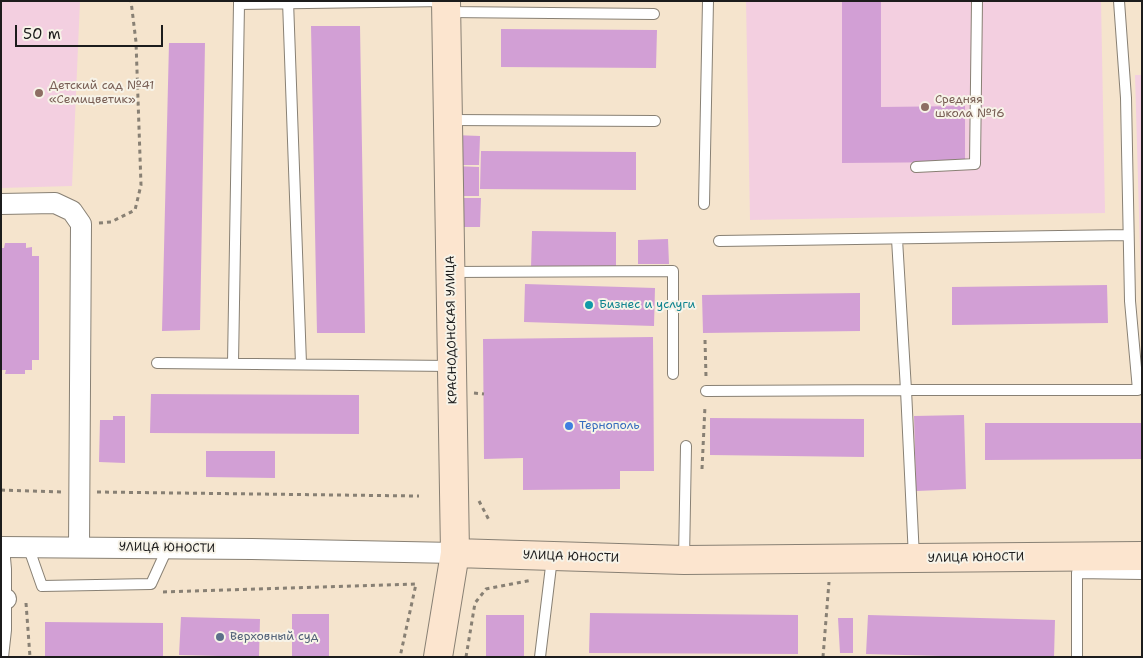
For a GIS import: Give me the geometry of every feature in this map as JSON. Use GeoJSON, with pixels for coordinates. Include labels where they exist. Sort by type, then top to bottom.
{"type":"FeatureCollection","features":[{"type":"Feature","properties":{"kind":"street","name":"КРАСНОДОНСКАЯ УЛИЦА"},"geometry":{"type":"LineString","coordinates":[[438,657],[455,553],[447,5]]}},
{"type":"Feature","properties":{"kind":"street"},"geometry":{"type":"LineString","coordinates":[[1,204],[55,203],[72,211],[81,224],[79,547]]}},
{"type":"Feature","properties":{"kind":"street","name":"УЛИЦА ЮНОСТИ"},"geometry":{"type":"LineString","coordinates":[[3,547],[252,549],[684,560],[914,558],[1078,565],[1136,565]]}},
{"type":"Feature","properties":{"kind":"lane"},"geometry":{"type":"LineString","coordinates":[[704,204],[708,1]]}},
{"type":"Feature","properties":{"kind":"lane"},"geometry":{"type":"LineString","coordinates":[[916,167],[975,164],[977,1]]}},
{"type":"Feature","properties":{"kind":"lane"},"geometry":{"type":"LineString","coordinates":[[706,391],[1140,390],[1130,301],[1126,98],[1119,1]]}},
{"type":"Feature","properties":{"kind":"lane"},"geometry":{"type":"LineString","coordinates":[[232,363],[239,2],[447,5],[654,14]]}},
{"type":"Feature","properties":{"kind":"lane"},"geometry":{"type":"LineString","coordinates":[[288,2],[301,364]]}},
{"type":"Feature","properties":{"kind":"lane"},"geometry":{"type":"LineString","coordinates":[[448,120],[655,121]]}},
{"type":"Feature","properties":{"kind":"lane"},"geometry":{"type":"LineString","coordinates":[[719,241],[1128,235]]}},
{"type":"Feature","properties":{"kind":"lane"},"geometry":{"type":"LineString","coordinates":[[897,239],[914,558]]}},
{"type":"Feature","properties":{"kind":"lane"},"geometry":{"type":"LineString","coordinates":[[451,272],[674,271],[673,374]]}},
{"type":"Feature","properties":{"kind":"lane"},"geometry":{"type":"LineString","coordinates":[[157,362],[452,366]]}},
{"type":"Feature","properties":{"kind":"lane"},"geometry":{"type":"LineString","coordinates":[[684,560],[686,446]]}},
{"type":"Feature","properties":{"kind":"lane"},"geometry":{"type":"LineString","coordinates":[[28,546],[42,586],[151,584],[167,549]]}},
{"type":"Feature","properties":{"kind":"lane"},"geometry":{"type":"LineString","coordinates":[[3,547],[6,569],[4,599],[6,630],[3,657]]}},
{"type":"Feature","properties":{"kind":"lane"},"geometry":{"type":"LineString","coordinates":[[540,657],[552,558]]}},
{"type":"Feature","properties":{"kind":"lane"},"geometry":{"type":"LineString","coordinates":[[1077,657],[1078,565]]}},
{"type":"Feature","properties":{"kind":"lane"},"geometry":{"type":"LineString","coordinates":[[1136,565],[1142,574]]}},
{"type":"Feature","properties":{"kind":"lane"},"geometry":{"type":"LineString","coordinates":[[1136,565],[1142,581]]}},
{"type":"Feature","properties":{"kind":"path"},"geometry":{"type":"LineString","coordinates":[[81,224],[111,222],[135,210],[142,186],[136,42],[131,1]]}},
{"type":"Feature","properties":{"kind":"path"},"geometry":{"type":"LineString","coordinates":[[702,474],[706,391],[705,340]]}},
{"type":"Feature","properties":{"kind":"path"},"geometry":{"type":"LineString","coordinates":[[1,490],[419,496]]}},
{"type":"Feature","properties":{"kind":"path"},"geometry":{"type":"LineString","coordinates":[[476,497],[489,520]]}},
{"type":"Feature","properties":{"kind":"path"},"geometry":{"type":"LineString","coordinates":[[824,657],[831,559]]}},
{"type":"Feature","properties":{"kind":"path"},"geometry":{"type":"LineString","coordinates":[[6,569],[26,596],[30,657]]}},
{"type":"Feature","properties":{"kind":"path"},"geometry":{"type":"LineString","coordinates":[[162,592],[416,584],[400,657]]}},
{"type":"Feature","properties":{"kind":"shaded area","name":"Детский сад №41 «Семицветик»"},"geometry":{"type":"Polygon","coordinates":[[[1,1],[80,1],[72,186],[1,188],[1,1]]]}},
{"type":"Feature","properties":{"kind":"shaded area","name":"Средняя школа №16"},"geometry":{"type":"Polygon","coordinates":[[[746,1],[1101,1],[1105,213],[750,220],[746,1]]]}},
{"type":"Feature","properties":{"kind":"shaded area"},"geometry":{"type":"Polygon","coordinates":[[[1135,75],[1142,75],[1142,285],[1141,285],[1135,75]]]}},
{"type":"Feature","properties":{"kind":"building"},"geometry":{"type":"Polygon","coordinates":[[[842,1],[881,1],[881,107],[965,106],[965,162],[842,163],[842,1]]]}},
{"type":"Feature","properties":{"kind":"building"},"geometry":{"type":"Polygon","coordinates":[[[311,26],[360,26],[365,333],[317,333],[311,26]]]}},
{"type":"Feature","properties":{"kind":"building"},"geometry":{"type":"Polygon","coordinates":[[[501,29],[657,30],[656,68],[501,67],[501,29]]]}},
{"type":"Feature","properties":{"kind":"building"},"geometry":{"type":"Polygon","coordinates":[[[169,43],[205,43],[200,330],[162,331],[169,43]]]}},
{"type":"Feature","properties":{"kind":"building"},"geometry":{"type":"Polygon","coordinates":[[[454,135],[480,136],[479,165],[454,165],[454,135]]]}},
{"type":"Feature","properties":{"kind":"building"},"geometry":{"type":"Polygon","coordinates":[[[481,151],[636,152],[636,190],[480,189],[481,151]]]}},
{"type":"Feature","properties":{"kind":"building"},"geometry":{"type":"Polygon","coordinates":[[[454,166],[479,167],[479,196],[454,196],[454,166]]]}},
{"type":"Feature","properties":{"kind":"building"},"geometry":{"type":"Polygon","coordinates":[[[455,198],[481,198],[480,227],[455,227],[455,198]]]}},
{"type":"Feature","properties":{"kind":"building"},"geometry":{"type":"Polygon","coordinates":[[[532,231],[616,232],[616,268],[531,268],[532,231]]]}},
{"type":"Feature","properties":{"kind":"building"},"geometry":{"type":"Polygon","coordinates":[[[668,239],[669,264],[638,264],[638,240],[668,239]]]}},
{"type":"Feature","properties":{"kind":"building"},"geometry":{"type":"Polygon","coordinates":[[[5,243],[26,243],[26,248],[32,247],[32,256],[39,256],[39,360],[32,360],[32,370],[25,370],[25,374],[5,374],[6,370],[1,370],[1,248],[4,248],[5,243]]]}},
{"type":"Feature","properties":{"kind":"building","name":"Бизнес и услуги"},"geometry":{"type":"Polygon","coordinates":[[[525,284],[655,288],[654,326],[524,322],[525,284]]]}},
{"type":"Feature","properties":{"kind":"building"},"geometry":{"type":"Polygon","coordinates":[[[1107,285],[1108,323],[952,325],[952,287],[1107,285]]]}},
{"type":"Feature","properties":{"kind":"building"},"geometry":{"type":"Polygon","coordinates":[[[860,293],[860,331],[703,333],[702,295],[860,293]]]}},
{"type":"Feature","properties":{"kind":"building","name":"Тернополь"},"geometry":{"type":"Polygon","coordinates":[[[653,337],[654,471],[620,471],[620,489],[523,490],[523,458],[484,459],[483,339],[653,337]]]}},
{"type":"Feature","properties":{"kind":"building"},"geometry":{"type":"Polygon","coordinates":[[[151,394],[359,395],[359,434],[150,433],[151,394]]]}},
{"type":"Feature","properties":{"kind":"building"},"geometry":{"type":"Polygon","coordinates":[[[964,415],[966,489],[916,491],[914,416],[964,415]]]}},
{"type":"Feature","properties":{"kind":"building"},"geometry":{"type":"Polygon","coordinates":[[[113,416],[125,416],[125,463],[99,462],[100,420],[113,420],[113,416]]]}},
{"type":"Feature","properties":{"kind":"building"},"geometry":{"type":"Polygon","coordinates":[[[710,418],[864,419],[864,457],[710,455],[710,418]]]}},
{"type":"Feature","properties":{"kind":"building"},"geometry":{"type":"Polygon","coordinates":[[[985,423],[1142,423],[1142,459],[985,460],[985,423]]]}},
{"type":"Feature","properties":{"kind":"building"},"geometry":{"type":"Polygon","coordinates":[[[206,451],[275,451],[275,478],[206,477],[206,451]]]}},
{"type":"Feature","properties":{"kind":"building"},"geometry":{"type":"Polygon","coordinates":[[[590,613],[798,615],[798,654],[589,653],[590,613]]]}},
{"type":"Feature","properties":{"kind":"building"},"geometry":{"type":"Polygon","coordinates":[[[292,614],[329,614],[329,657],[292,657],[292,614]]]}},
{"type":"Feature","properties":{"kind":"building"},"geometry":{"type":"Polygon","coordinates":[[[486,615],[524,615],[524,657],[486,657],[486,615]]]}},
{"type":"Feature","properties":{"kind":"building"},"geometry":{"type":"Polygon","coordinates":[[[868,615],[1055,620],[1054,657],[866,654],[868,615]]]}},
{"type":"Feature","properties":{"kind":"building","name":"Верховный суд"},"geometry":{"type":"Polygon","coordinates":[[[181,617],[260,619],[259,657],[179,655],[181,617]]]}},
{"type":"Feature","properties":{"kind":"building"},"geometry":{"type":"Polygon","coordinates":[[[838,618],[853,618],[853,653],[840,653],[838,618]]]}},
{"type":"Feature","properties":{"kind":"building"},"geometry":{"type":"Polygon","coordinates":[[[45,622],[163,623],[163,657],[45,657],[45,622]]]}},
{"type":"Feature","properties":{"kind":"place","name":"Детский сад №41 «Семицветик»"},"geometry":{"type":"Point","coordinates":[39,93]}},
{"type":"Feature","properties":{"kind":"place","name":"Средняя школа №16"},"geometry":{"type":"Point","coordinates":[925,107]}},
{"type":"Feature","properties":{"kind":"place","name":"Бизнес и услуги"},"geometry":{"type":"Point","coordinates":[589,305]}},
{"type":"Feature","properties":{"kind":"place","name":"Тернополь"},"geometry":{"type":"Point","coordinates":[569,426]}},
{"type":"Feature","properties":{"kind":"place","name":"Верховный суд"},"geometry":{"type":"Point","coordinates":[220,637]}}]}
